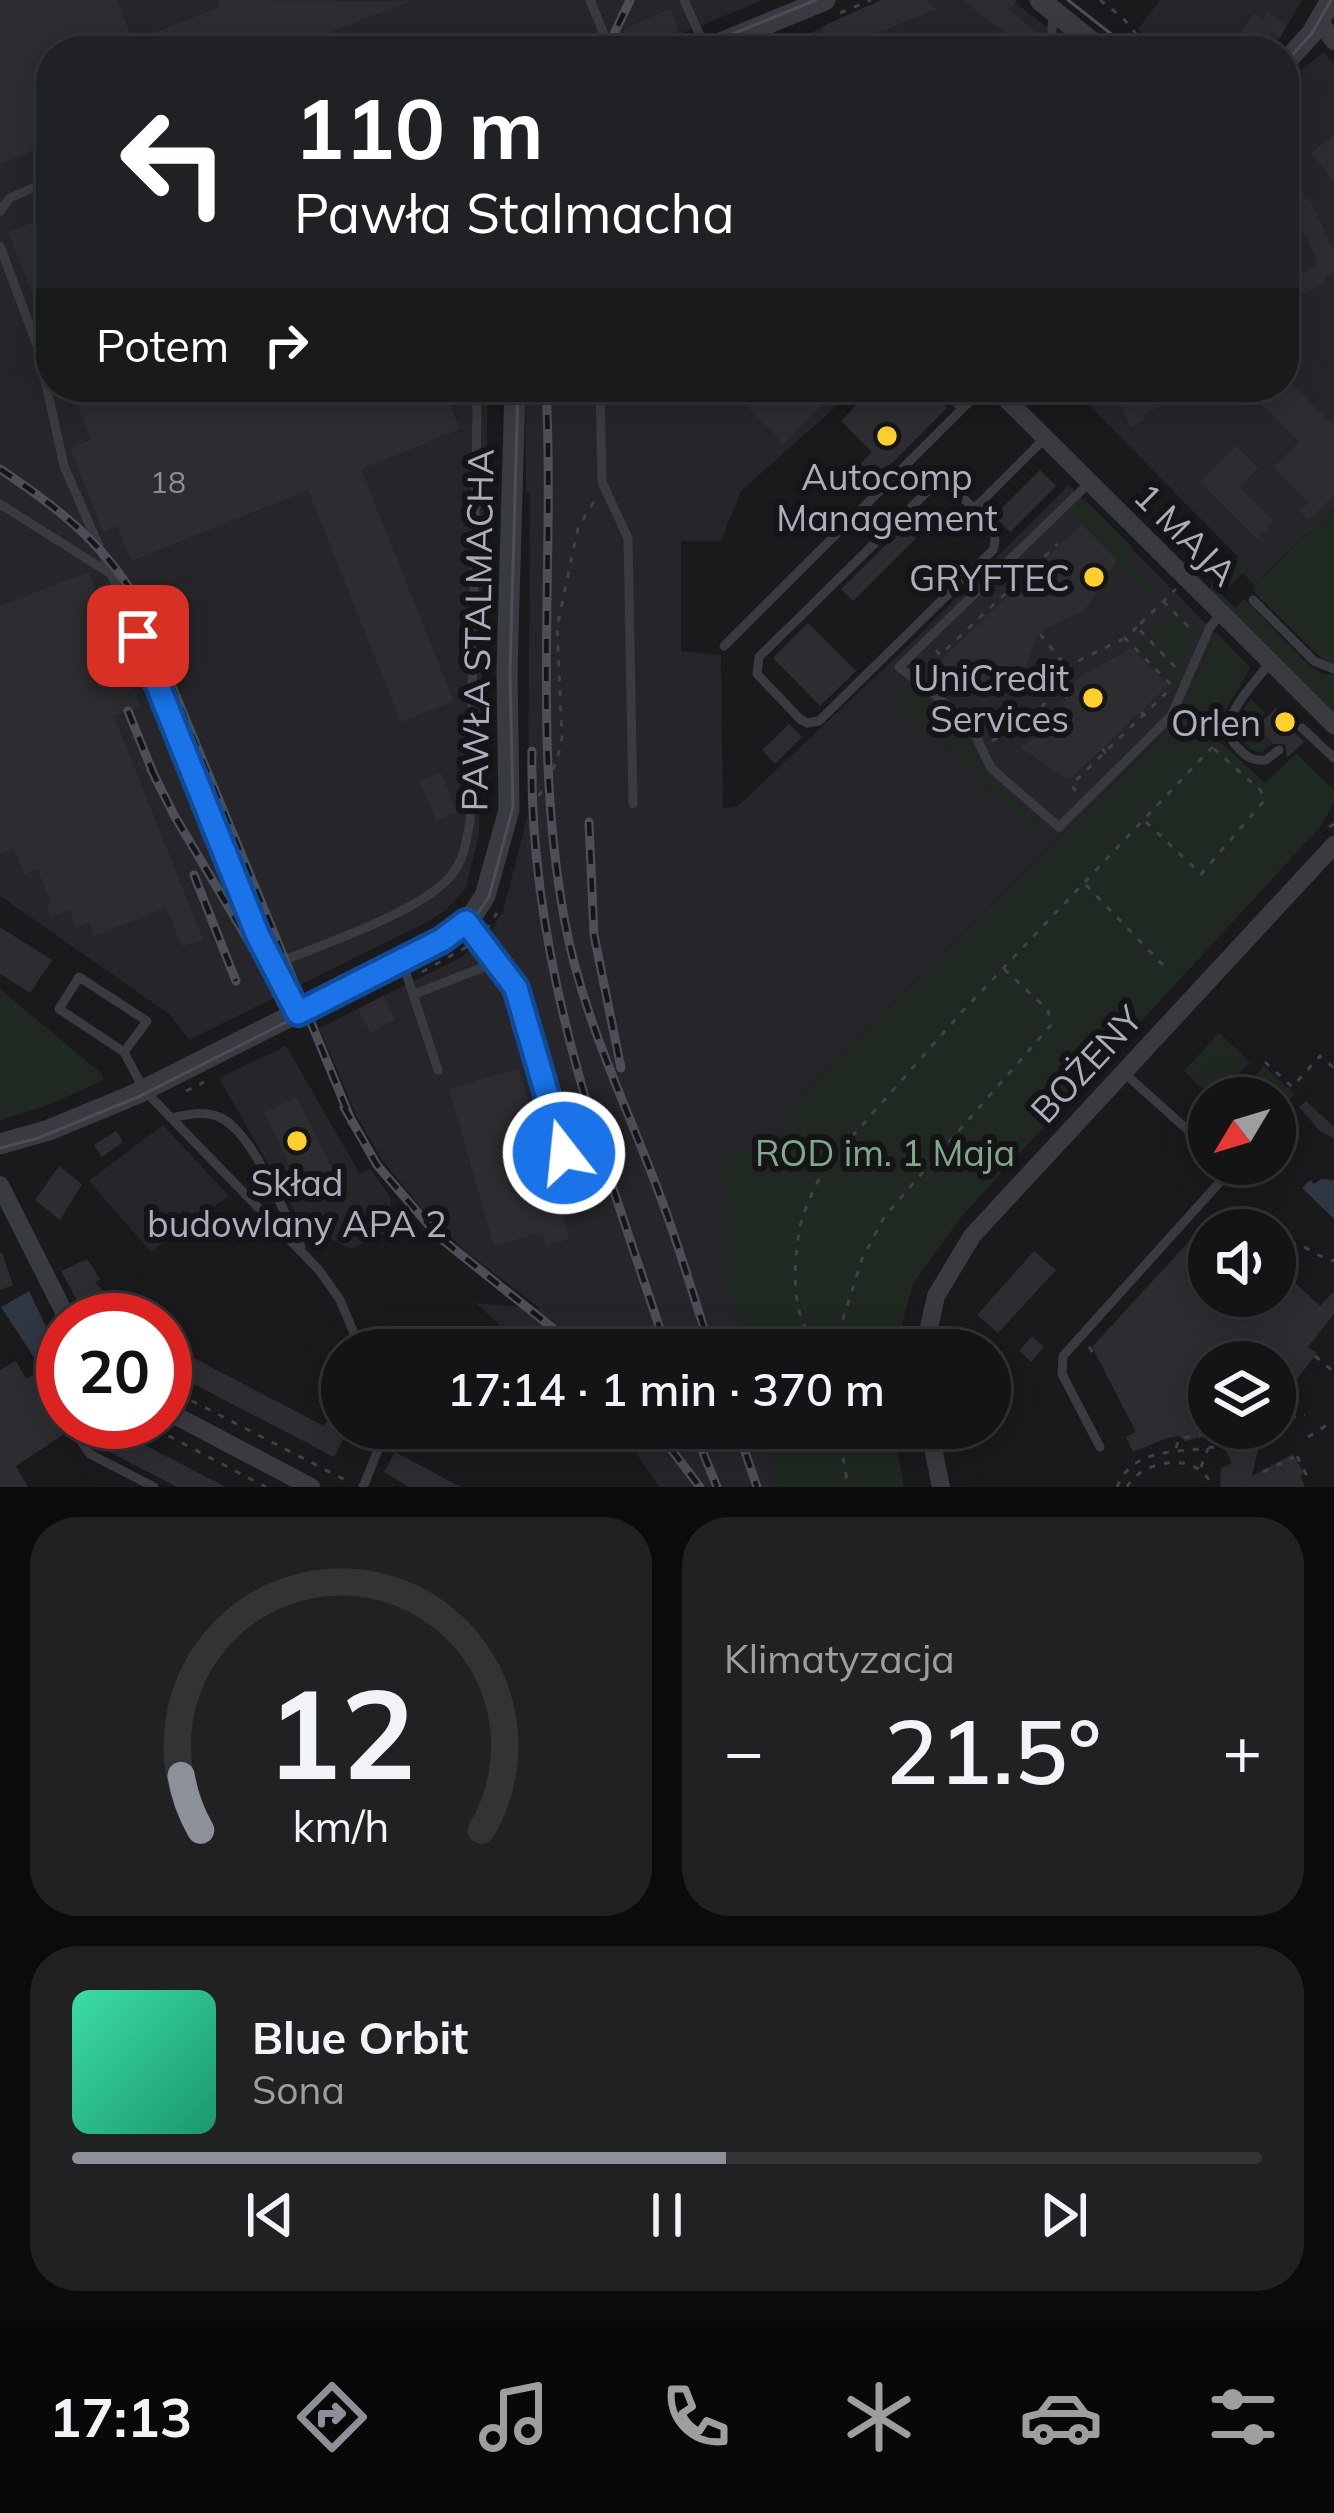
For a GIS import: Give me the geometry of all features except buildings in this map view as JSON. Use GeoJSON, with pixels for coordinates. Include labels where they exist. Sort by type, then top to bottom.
{"type":"FeatureCollection","features":[{"type":"Feature","properties":{"kind":"street"},"geometry":{"type":"LineString","coordinates":[[750,36],[825,0]]}},
{"type":"Feature","properties":{"kind":"street"},"geometry":{"type":"LineString","coordinates":[[1299,46],[1331,0]]}},
{"type":"Feature","properties":{"kind":"street"},"geometry":{"type":"LineString","coordinates":[[1042,2],[1084,36]]}},
{"type":"Feature","properties":{"kind":"street"},"geometry":{"type":"LineString","coordinates":[[1319,21],[1334,40]]}},
{"type":"Feature","properties":{"kind":"street","name":"PAWŁA STALMACHA"},"geometry":{"type":"LineString","coordinates":[[0,1144],[150,1095],[298,1013],[406,969],[442,940],[473,930],[492,880],[509,806],[506,671],[515,402]]}},
{"type":"Feature","properties":{"kind":"street","name":"1 MAJA"},"geometry":{"type":"LineString","coordinates":[[1009,402],[1334,725]]}},
{"type":"Feature","properties":{"kind":"street","name":"BOŻENY"},"geometry":{"type":"LineString","coordinates":[[929,1329],[936,1296],[964,1247],[1332,832]]}},
{"type":"Feature","properties":{"kind":"street"},"geometry":{"type":"LineString","coordinates":[[0,1185],[54,1293]]}},
{"type":"Feature","properties":{"kind":"street"},"geometry":{"type":"LineString","coordinates":[[192,1424],[310,1487]]}},
{"type":"Feature","properties":{"kind":"street"},"geometry":{"type":"LineString","coordinates":[[933,1449],[941,1487]]}},
{"type":"Feature","properties":{"kind":"lane"},"geometry":{"type":"LineString","coordinates":[[590,0],[604,36]]}},
{"type":"Feature","properties":{"kind":"lane"},"geometry":{"type":"LineString","coordinates":[[684,0],[698,36]]}},
{"type":"Feature","properties":{"kind":"lane"},"geometry":{"type":"LineString","coordinates":[[1042,2],[1053,19],[1051,36]]}},
{"type":"Feature","properties":{"kind":"lane"},"geometry":{"type":"LineString","coordinates":[[0,211],[10,198],[36,187]]}},
{"type":"Feature","properties":{"kind":"lane"},"geometry":{"type":"LineString","coordinates":[[0,246],[36,343]]}},
{"type":"Feature","properties":{"kind":"lane"},"geometry":{"type":"LineString","coordinates":[[50,402],[64,466],[273,965],[298,1013]]}},
{"type":"Feature","properties":{"kind":"lane"},"geometry":{"type":"LineString","coordinates":[[273,965],[417,904],[445,883],[463,855],[470,821],[476,402]]}},
{"type":"Feature","properties":{"kind":"lane"},"geometry":{"type":"LineString","coordinates":[[600,402],[602,482],[628,538],[633,804]]}},
{"type":"Feature","properties":{"kind":"lane"},"geometry":{"type":"LineString","coordinates":[[956,402],[962,408]]}},
{"type":"Feature","properties":{"kind":"lane"},"geometry":{"type":"LineString","coordinates":[[724,646],[968,402]]}},
{"type":"Feature","properties":{"kind":"lane"},"geometry":{"type":"LineString","coordinates":[[974,508],[1045,438]]}},
{"type":"Feature","properties":{"kind":"lane"},"geometry":{"type":"LineString","coordinates":[[1088,482],[899,667],[969,722],[991,768],[1059,827],[1171,716],[1210,627],[1220,616]]}},
{"type":"Feature","properties":{"kind":"lane"},"geometry":{"type":"LineString","coordinates":[[936,483],[950,484],[974,508],[993,529],[993,550],[819,721],[800,719],[758,674],[759,658],[936,483]]}},
{"type":"Feature","properties":{"kind":"lane"},"geometry":{"type":"LineString","coordinates":[[0,504],[111,574]]}},
{"type":"Feature","properties":{"kind":"lane"},"geometry":{"type":"LineString","coordinates":[[1253,600],[1314,661],[1334,669]]}},
{"type":"Feature","properties":{"kind":"lane"},"geometry":{"type":"LineString","coordinates":[[1269,664],[1220,741],[1256,760],[1266,760],[1279,750]]}},
{"type":"Feature","properties":{"kind":"lane"},"geometry":{"type":"LineString","coordinates":[[1318,711],[1301,728],[1334,758]]}},
{"type":"Feature","properties":{"kind":"lane"},"geometry":{"type":"LineString","coordinates":[[473,930],[500,961],[522,1001],[564,1153]]}},
{"type":"Feature","properties":{"kind":"lane"},"geometry":{"type":"LineString","coordinates":[[415,994],[500,961]]}},
{"type":"Feature","properties":{"kind":"lane"},"geometry":{"type":"LineString","coordinates":[[406,969],[438,1070]]}},
{"type":"Feature","properties":{"kind":"lane"},"geometry":{"type":"LineString","coordinates":[[124,1052],[147,1021],[80,977],[59,1009],[124,1052],[150,1095],[307,1257],[340,1300],[352,1329]]}},
{"type":"Feature","properties":{"kind":"lane"},"geometry":{"type":"LineString","coordinates":[[1123,1072],[1188,1131]]}},
{"type":"Feature","properties":{"kind":"lane"},"geometry":{"type":"LineString","coordinates":[[171,1118],[199,1113],[220,1117],[242,1134],[307,1257]]}},
{"type":"Feature","properties":{"kind":"lane"},"geometry":{"type":"LineString","coordinates":[[1100,1447],[1062,1374],[1063,1356],[1217,1185]]}},
{"type":"Feature","properties":{"kind":"lane"},"geometry":{"type":"LineString","coordinates":[[87,1449],[154,1487]]}},
{"type":"Feature","properties":{"kind":"lane"},"geometry":{"type":"LineString","coordinates":[[360,1487],[378,1449]]}},
{"type":"Feature","properties":{"kind":"path"},"geometry":{"type":"LineString","coordinates":[[1100,0],[1138,36]]}},
{"type":"Feature","properties":{"kind":"path"},"geometry":{"type":"LineString","coordinates":[[523,797],[526,812],[542,793],[560,752],[556,627],[578,528],[602,482]]}},
{"type":"Feature","properties":{"kind":"path"},"geometry":{"type":"LineString","coordinates":[[927,640],[940,655],[1058,544]]}},
{"type":"Feature","properties":{"kind":"path"},"geometry":{"type":"LineString","coordinates":[[982,748],[1040,710],[1068,669],[1125,638],[1178,588]]}},
{"type":"Feature","properties":{"kind":"path"},"geometry":{"type":"LineString","coordinates":[[1163,601],[1197,636]]}},
{"type":"Feature","properties":{"kind":"path"},"geometry":{"type":"LineString","coordinates":[[1137,627],[1181,673]]}},
{"type":"Feature","properties":{"kind":"path"},"geometry":{"type":"LineString","coordinates":[[1040,634],[1068,669]]}},
{"type":"Feature","properties":{"kind":"path"},"geometry":{"type":"LineString","coordinates":[[1086,800],[1071,785],[1172,686],[1125,638]]}},
{"type":"Feature","properties":{"kind":"path"},"geometry":{"type":"LineString","coordinates":[[1057,686],[1067,698]]}},
{"type":"Feature","properties":{"kind":"path"},"geometry":{"type":"LineString","coordinates":[[805,1329],[798,1311],[798,1241],[814,1187],[843,1144],[1004,969],[1144,820],[1220,741],[1262,790],[1264,801],[1201,874],[1144,820]]}},
{"type":"Feature","properties":{"kind":"path"},"geometry":{"type":"LineString","coordinates":[[1085,884],[1163,965]]}},
{"type":"Feature","properties":{"kind":"path"},"geometry":{"type":"LineString","coordinates":[[406,969],[452,958],[473,930],[497,914],[502,898]]}},
{"type":"Feature","properties":{"kind":"path"},"geometry":{"type":"LineString","coordinates":[[842,1329],[855,1278],[884,1217],[1051,1024],[1048,1010],[1004,969]]}},
{"type":"Feature","properties":{"kind":"path"},"geometry":{"type":"LineString","coordinates":[[1265,1062],[1292,1087],[1320,1056],[1334,1068]]}},
{"type":"Feature","properties":{"kind":"path"},"geometry":{"type":"LineString","coordinates":[[150,1095],[207,1081]]}},
{"type":"Feature","properties":{"kind":"path"},"geometry":{"type":"LineString","coordinates":[[1296,1242],[1334,1261]]}},
{"type":"Feature","properties":{"kind":"path"},"geometry":{"type":"LineString","coordinates":[[1315,1356],[1334,1372]]}},
{"type":"Feature","properties":{"kind":"path"},"geometry":{"type":"LineString","coordinates":[[192,1401],[360,1487]]}},
{"type":"Feature","properties":{"kind":"path"},"geometry":{"type":"LineString","coordinates":[[1296,1416],[1304,1414]]}},
{"type":"Feature","properties":{"kind":"path"},"geometry":{"type":"LineString","coordinates":[[1308,1437],[1333,1421]]}},
{"type":"Feature","properties":{"kind":"path"},"geometry":{"type":"LineString","coordinates":[[1176,1450],[1179,1439],[1188,1437]]}},
{"type":"Feature","properties":{"kind":"path"},"geometry":{"type":"LineString","coordinates":[[192,1448],[266,1487]]}},
{"type":"Feature","properties":{"kind":"path"},"geometry":{"type":"LineString","coordinates":[[842,1449],[848,1487]]}},
{"type":"Feature","properties":{"kind":"path"},"geometry":{"type":"LineString","coordinates":[[1117,1487],[1132,1466],[1155,1452],[1192,1449]]}},
{"type":"Feature","properties":{"kind":"path"},"geometry":{"type":"LineString","coordinates":[[1200,1469],[1209,1449]]}},
{"type":"Feature","properties":{"kind":"path"},"geometry":{"type":"LineString","coordinates":[[1263,1472],[1296,1456],[1306,1474],[1300,1477]]}},
{"type":"Feature","properties":{"kind":"path"},"geometry":{"type":"LineString","coordinates":[[1127,1487],[1134,1476],[1155,1465],[1174,1463],[1208,1474],[1212,1487]]}},
{"type":"Feature","properties":{"kind":"shaded area"},"geometry":{"type":"Polygon","coordinates":[[[0,0],[763,0],[675,36],[36,36],[36,402],[488,402],[479,834],[466,888],[447,909],[189,1040],[169,1014],[0,896],[0,0]]]}},
{"type":"Feature","properties":{"kind":"shaded area"},"geometry":{"type":"Polygon","coordinates":[[[883,0],[1012,0],[1058,36],[803,36],[883,0]]]}},
{"type":"Feature","properties":{"kind":"shaded area"},"geometry":{"type":"Polygon","coordinates":[[[1160,0],[1302,0],[1281,36],[1143,36],[1138,29],[1160,0]]]}},
{"type":"Feature","properties":{"kind":"shaded area"},"geometry":{"type":"Polygon","coordinates":[[[1324,52],[1334,64],[1334,508],[1260,579],[1086,402],[1299,402],[1299,71],[1324,52]]]}},
{"type":"Feature","properties":{"kind":"shaded area"},"geometry":{"type":"Polygon","coordinates":[[[525,402],[841,402],[741,491],[721,541],[681,541],[681,651],[721,655],[723,809],[738,806],[1069,485],[1215,633],[1178,719],[808,1086],[768,1154],[754,1329],[504,1329],[476,1303],[541,1309],[465,1251],[383,1161],[358,1119],[319,1028],[460,958],[490,933],[503,911],[528,814],[530,493],[526,492],[525,402]]]}},
{"type":"Feature","properties":{"kind":"shaded area","name":"Skład budowlany APA 2"},"geometry":{"type":"Polygon","coordinates":[[[286,1046],[360,1174],[370,1168],[390,1197],[392,1215],[384,1233],[351,1249],[302,1224],[219,1078],[286,1046]]]}},
{"type":"Feature","properties":{"kind":"shaded area"},"geometry":{"type":"Polygon","coordinates":[[[163,1125],[229,1196],[151,1252],[89,1181],[163,1125]]]}},
{"type":"Feature","properties":{"kind":"shaded area"},"geometry":{"type":"Polygon","coordinates":[[[785,1449],[798,1487],[659,1487],[634,1450],[785,1449]]]}},
{"type":"Feature","properties":{"kind":"green space"},"geometry":{"type":"Polygon","coordinates":[[[1085,500],[1131,546],[1123,555],[1159,593],[1151,601],[1071,510],[1085,500]]]}},
{"type":"Feature","properties":{"kind":"green space"},"geometry":{"type":"Polygon","coordinates":[[[1334,508],[1334,664],[1322,659],[1252,590],[1255,587],[1243,573],[1221,594],[1235,608],[1244,599],[1310,666],[1334,674],[1334,714],[1209,592],[1213,581],[1238,557],[1261,579],[1334,508]]]}},
{"type":"Feature","properties":{"kind":"green space"},"geometry":{"type":"Polygon","coordinates":[[[1170,611],[1195,636],[1180,668],[1147,634],[1170,611]]]}},
{"type":"Feature","properties":{"kind":"green space","name":"ROD im. 1 Maja"},"geometry":{"type":"Polygon","coordinates":[[[1216,632],[1250,667],[1215,737],[1265,783],[1296,753],[1334,790],[1334,802],[1321,826],[962,1216],[913,1284],[901,1329],[739,1329],[726,1275],[721,1148],[768,1154],[808,1086],[1178,719],[1216,632]]]}},
{"type":"Feature","properties":{"kind":"green space"},"geometry":{"type":"Polygon","coordinates":[[[1143,638],[1182,677],[1167,710],[1160,702],[1176,686],[1136,644],[1143,638]]]}},
{"type":"Feature","properties":{"kind":"green space"},"geometry":{"type":"Polygon","coordinates":[[[907,687],[962,726],[987,775],[1044,825],[1036,832],[971,775],[944,743],[891,705],[907,687]]]}},
{"type":"Feature","properties":{"kind":"green space"},"geometry":{"type":"Polygon","coordinates":[[[1251,699],[1265,713],[1260,718],[1253,711],[1259,720],[1250,717],[1237,731],[1249,742],[1260,731],[1272,744],[1261,753],[1249,749],[1236,730],[1238,716],[1248,714],[1244,709],[1251,699]]]}},
{"type":"Feature","properties":{"kind":"green space"},"geometry":{"type":"Polygon","coordinates":[[[0,989],[102,1074],[104,1080],[0,1120],[0,989]]]}},
{"type":"Feature","properties":{"kind":"green space"},"geometry":{"type":"Polygon","coordinates":[[[1219,1033],[1250,1062],[1236,1077],[1190,1077],[1184,1071],[1219,1033]]]}},
{"type":"Feature","properties":{"kind":"green space"},"geometry":{"type":"Polygon","coordinates":[[[1264,1066],[1276,1077],[1254,1077],[1264,1066]]]}},
{"type":"Feature","properties":{"kind":"green space"},"geometry":{"type":"Polygon","coordinates":[[[768,1449],[897,1449],[904,1487],[777,1487],[768,1449]]]}},
{"type":"Feature","properties":{"kind":"water"},"geometry":{"type":"Polygon","coordinates":[[[1310,1180],[1314,1184],[1334,1180],[1334,1219],[1302,1188],[1310,1180]]]}},
{"type":"Feature","properties":{"kind":"water"},"geometry":{"type":"Polygon","coordinates":[[[29,1291],[36,1306],[36,1360],[1,1307],[29,1291]]]}},
{"type":"Feature","properties":{"kind":"tram line"},"geometry":{"type":"LineString","coordinates":[[728,36],[816,0]]}},
{"type":"Feature","properties":{"kind":"tram line"},"geometry":{"type":"LineString","coordinates":[[1068,0],[1114,36]]}},
{"type":"Feature","properties":{"kind":"tram line"},"geometry":{"type":"LineString","coordinates":[[1299,47],[1331,0]]}},
{"type":"Feature","properties":{"kind":"tram line"},"geometry":{"type":"LineString","coordinates":[[0,1148],[38,1138],[138,1097],[447,941],[471,923],[489,897],[513,807],[510,671],[518,402]]}},
{"type":"Feature","properties":{"kind":"railway"},"geometry":{"type":"LineString","coordinates":[[613,36],[630,0]]}},
{"type":"Feature","properties":{"kind":"railway"},"geometry":{"type":"LineString","coordinates":[[546,402],[549,785],[564,917],[592,1020],[664,1205],[704,1329]]}},
{"type":"Feature","properties":{"kind":"railway"},"geometry":{"type":"LineString","coordinates":[[0,469],[76,526],[136,599],[352,1122]]}},
{"type":"Feature","properties":{"kind":"railway"},"geometry":{"type":"LineString","coordinates":[[128,711],[156,780]]}},
{"type":"Feature","properties":{"kind":"railway"},"geometry":{"type":"LineString","coordinates":[[532,751],[542,906],[556,981],[595,1130],[660,1329]]}},
{"type":"Feature","properties":{"kind":"railway"},"geometry":{"type":"LineString","coordinates":[[151,769],[294,1018]]}},
{"type":"Feature","properties":{"kind":"railway"},"geometry":{"type":"LineString","coordinates":[[589,822],[594,935],[621,1068]]}},
{"type":"Feature","properties":{"kind":"railway"},"geometry":{"type":"LineString","coordinates":[[194,875],[236,981]]}},
{"type":"Feature","properties":{"kind":"railway"},"geometry":{"type":"LineString","coordinates":[[344,1107],[377,1165],[439,1237],[554,1329]]}},
{"type":"Feature","properties":{"kind":"railway"},"geometry":{"type":"LineString","coordinates":[[671,1449],[700,1487]]}},
{"type":"Feature","properties":{"kind":"railway"},"geometry":{"type":"LineString","coordinates":[[702,1449],[717,1487]]}},
{"type":"Feature","properties":{"kind":"railway"},"geometry":{"type":"LineString","coordinates":[[744,1449],[757,1487]]}},
{"type":"Feature","properties":{"kind":"place","name":"Autocomp Management"},"geometry":{"type":"Point","coordinates":[887,436]}},
{"type":"Feature","properties":{"kind":"place","name":"GRYFTEC"},"geometry":{"type":"Point","coordinates":[1094,577]}},
{"type":"Feature","properties":{"kind":"place","name":"UniCredit Services"},"geometry":{"type":"Point","coordinates":[1093,698]}},
{"type":"Feature","properties":{"kind":"place","name":"Orlen"},"geometry":{"type":"Point","coordinates":[1285,722]}},
{"type":"Feature","properties":{"kind":"place","name":"Skład budowlany APA 2"},"geometry":{"type":"Point","coordinates":[297,1141]}},
{"type":"Feature","properties":{"kind":"route"},"geometry":{"type":"LineString","coordinates":[[138,636],[258,936],[298,1013],[442,940],[466,922],[500,961],[522,1001],[564,1153]]}}]}
